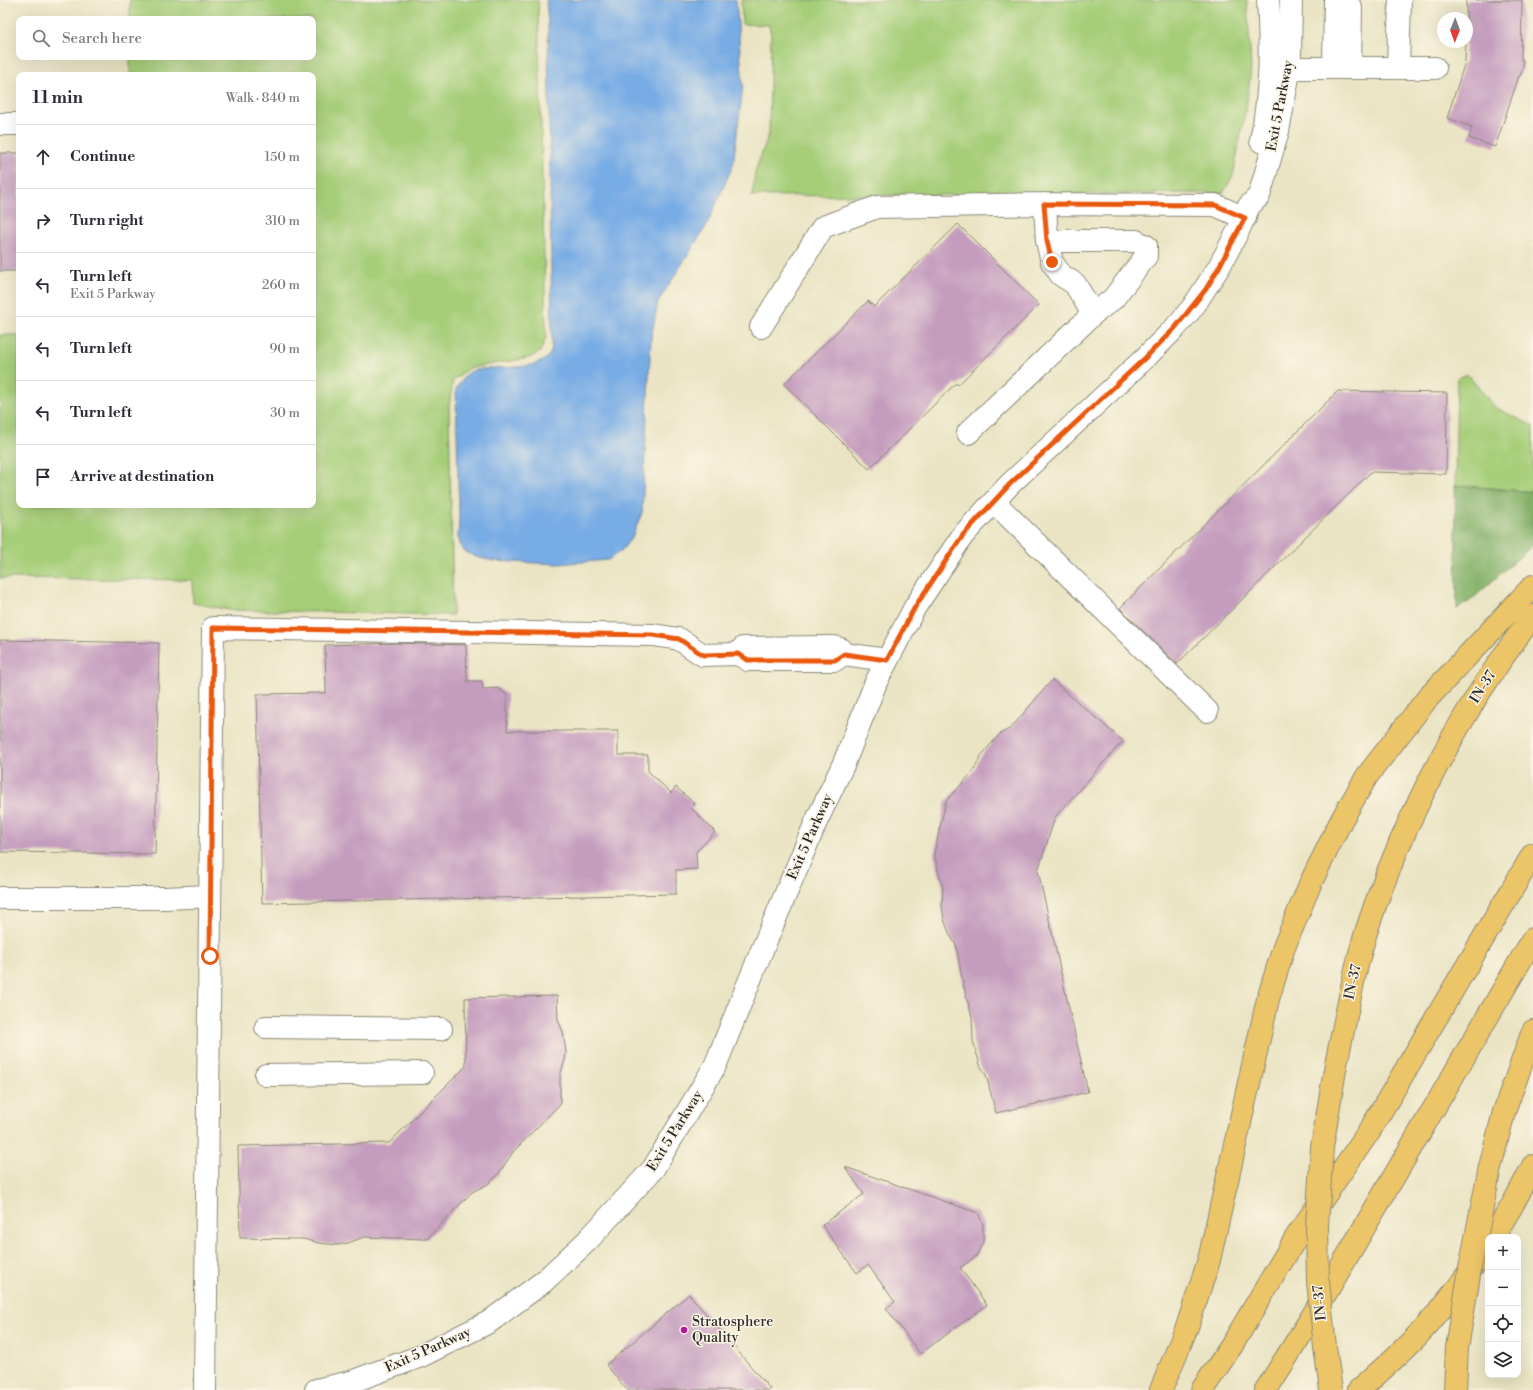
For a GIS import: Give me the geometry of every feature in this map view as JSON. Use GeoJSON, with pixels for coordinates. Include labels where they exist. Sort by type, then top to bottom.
{"type":"FeatureCollection","features":[{"type":"Feature","properties":{"kind":"highway"},"geometry":{"type":"LineString","coordinates":[[1161,1390],[1192,1312],[1209,1260],[1268,999],[1284,947],[1311,882],[1342,819],[1367,776],[1426,700],[1533,586]]}},
{"type":"Feature","properties":{"kind":"highway","name":"IN-37"},"geometry":{"type":"LineString","coordinates":[[1331,1390],[1318,1282],[1317,1226],[1322,1147],[1336,1064],[1359,956],[1384,880],[1428,782],[1454,733],[1484,684],[1533,616]]}},
{"type":"Feature","properties":{"kind":"highway"},"geometry":{"type":"LineString","coordinates":[[1202,1390],[1232,1345],[1297,1236],[1370,1130],[1533,854]]}},
{"type":"Feature","properties":{"kind":"highway"},"geometry":{"type":"LineString","coordinates":[[1266,1390],[1310,1320],[1533,939]]}},
{"type":"Feature","properties":{"kind":"highway"},"geometry":{"type":"LineString","coordinates":[[1455,1390],[1457,1348],[1471,1263],[1490,1167],[1504,1112],[1533,1031]]}},
{"type":"Feature","properties":{"kind":"highway"},"geometry":{"type":"LineString","coordinates":[[1495,1234],[1533,1166]]}},
{"type":"Feature","properties":{"kind":"highway"},"geometry":{"type":"LineString","coordinates":[[1359,1390],[1386,1366],[1429,1323],[1464,1280],[1485,1249]]}},
{"type":"Feature","properties":{"kind":"street","name":"Exit 5 Parkway"},"geometry":{"type":"LineString","coordinates":[[316,1390],[351,1382],[365,1384],[490,1322],[543,1282],[587,1241],[653,1169],[715,1066],[764,944],[816,822],[844,763],[876,682],[915,607],[963,535],[1010,484],[1175,328],[1206,289],[1247,212],[1259,196],[1269,164],[1283,108],[1280,68],[1268,0]]}},
{"type":"Feature","properties":{"kind":"street","name":"Exit 5 Parkway"},"geometry":{"type":"LineString","coordinates":[[1280,68],[1290,49],[1291,0]]}},
{"type":"Feature","properties":{"kind":"street"},"geometry":{"type":"LineString","coordinates":[[1392,0],[1402,68]]}},
{"type":"Feature","properties":{"kind":"street"},"geometry":{"type":"LineString","coordinates":[[1400,0],[1402,68]]}},
{"type":"Feature","properties":{"kind":"street"},"geometry":{"type":"LineString","coordinates":[[1402,68],[1408,0]]}},
{"type":"Feature","properties":{"kind":"street"},"geometry":{"type":"LineString","coordinates":[[1402,68],[1415,0]]}},
{"type":"Feature","properties":{"kind":"street"},"geometry":{"type":"LineString","coordinates":[[1342,68],[1343,4]]}},
{"type":"Feature","properties":{"kind":"street"},"geometry":{"type":"LineString","coordinates":[[1280,68],[1435,68]]}},
{"type":"Feature","properties":{"kind":"street"},"geometry":{"type":"LineString","coordinates":[[0,124],[16,124]]}},
{"type":"Feature","properties":{"kind":"street"},"geometry":{"type":"LineString","coordinates":[[762,326],[824,226],[877,207],[1044,204],[1215,205],[1247,212]]}},
{"type":"Feature","properties":{"kind":"street"},"geometry":{"type":"LineString","coordinates":[[1044,204],[1047,241],[1052,262],[1061,275],[1075,284],[1093,314]]}},
{"type":"Feature","properties":{"kind":"street"},"geometry":{"type":"LineString","coordinates":[[968,433],[1093,314],[1114,299],[1146,256],[1146,246],[1136,241],[1047,241]]}},
{"type":"Feature","properties":{"kind":"street"},"geometry":{"type":"LineString","coordinates":[[994,502],[1207,711]]}},
{"type":"Feature","properties":{"kind":"street"},"geometry":{"type":"LineString","coordinates":[[205,1390],[213,628],[653,635],[679,639],[703,655],[738,654],[748,660],[835,660],[844,654],[887,660]]}},
{"type":"Feature","properties":{"kind":"street"},"geometry":{"type":"LineString","coordinates":[[0,898],[165,898],[210,896]]}},
{"type":"Feature","properties":{"kind":"street"},"geometry":{"type":"LineString","coordinates":[[266,1026],[441,1029]]}},
{"type":"Feature","properties":{"kind":"street"},"geometry":{"type":"LineString","coordinates":[[266,1075],[422,1073]]}},
{"type":"Feature","properties":{"kind":"green space"},"geometry":{"type":"Polygon","coordinates":[[[130,0],[538,0],[546,337],[540,352],[529,358],[469,368],[453,380],[449,406],[453,615],[230,610],[193,603],[192,580],[0,578],[0,335],[16,335],[16,508],[316,508],[316,72],[130,72],[130,60],[316,60],[316,16],[130,16],[130,0]]]}},
{"type":"Feature","properties":{"kind":"green space"},"geometry":{"type":"Polygon","coordinates":[[[741,0],[1247,0],[1251,68],[1247,102],[1233,176],[1223,193],[752,196],[755,172],[769,133],[771,35],[769,25],[742,24],[741,0]]]}},
{"type":"Feature","properties":{"kind":"green space"},"geometry":{"type":"Polygon","coordinates":[[[1467,374],[1496,408],[1533,426],[1533,492],[1455,485],[1457,379],[1467,374]]]}},
{"type":"Feature","properties":{"kind":"green space"},"geometry":{"type":"Polygon","coordinates":[[[1455,485],[1533,492],[1533,545],[1470,601],[1457,609],[1455,485]]]}},
{"type":"Feature","properties":{"kind":"water"},"geometry":{"type":"Polygon","coordinates":[[[546,0],[736,0],[743,87],[733,165],[707,225],[658,302],[651,338],[642,513],[632,537],[622,550],[608,560],[558,564],[493,561],[476,557],[462,550],[458,537],[459,518],[456,389],[469,372],[481,369],[527,366],[546,359],[552,349],[548,24],[546,0]]]}},
{"type":"Feature","properties":{"kind":"building"},"geometry":{"type":"Polygon","coordinates":[[[1466,0],[1522,0],[1521,60],[1523,60],[1523,68],[1495,147],[1469,138],[1472,127],[1447,118],[1465,62],[1466,48],[1473,48],[1473,12],[1466,12],[1466,0]]]}},
{"type":"Feature","properties":{"kind":"building"},"geometry":{"type":"Polygon","coordinates":[[[0,153],[16,153],[16,271],[0,271],[0,153]]]}},
{"type":"Feature","properties":{"kind":"building"},"geometry":{"type":"Polygon","coordinates":[[[958,224],[1039,305],[958,385],[956,383],[869,469],[784,384],[868,301],[874,307],[958,224]]]}},
{"type":"Feature","properties":{"kind":"building"},"geometry":{"type":"Polygon","coordinates":[[[1338,391],[1447,393],[1446,474],[1371,472],[1177,664],[1120,608],[1338,391]]]}},
{"type":"Feature","properties":{"kind":"building"},"geometry":{"type":"Polygon","coordinates":[[[0,640],[159,643],[155,854],[0,852],[0,640]]]}},
{"type":"Feature","properties":{"kind":"building"},"geometry":{"type":"Polygon","coordinates":[[[399,643],[466,645],[467,681],[482,681],[483,689],[498,688],[507,695],[507,731],[618,731],[618,755],[648,755],[648,771],[671,793],[676,787],[695,804],[691,808],[715,832],[696,852],[697,869],[676,870],[676,894],[262,903],[257,694],[326,693],[325,645],[399,643]]]}},
{"type":"Feature","properties":{"kind":"building"},"geometry":{"type":"Polygon","coordinates":[[[1052,680],[1123,741],[1055,817],[1038,871],[1088,1092],[996,1113],[986,1075],[980,1065],[973,1041],[972,1017],[964,988],[956,945],[949,933],[944,919],[942,906],[943,888],[934,854],[946,801],[973,772],[981,756],[991,744],[1000,734],[1011,728],[1052,680]]]}},
{"type":"Feature","properties":{"kind":"building"},"geometry":{"type":"Polygon","coordinates":[[[557,996],[558,1020],[563,1032],[566,1052],[560,1076],[560,1104],[513,1152],[497,1176],[488,1184],[472,1192],[427,1239],[364,1237],[338,1245],[319,1243],[303,1239],[240,1238],[238,1146],[389,1143],[466,1066],[465,998],[557,996]]]}},
{"type":"Feature","properties":{"kind":"building"},"geometry":{"type":"Polygon","coordinates":[[[845,1167],[978,1213],[983,1225],[983,1242],[976,1256],[960,1268],[987,1305],[920,1354],[886,1308],[895,1302],[868,1265],[857,1273],[822,1225],[864,1194],[845,1167]]]}},
{"type":"Feature","properties":{"kind":"building","name":"Stratosphere Quality"},"geometry":{"type":"Polygon","coordinates":[[[689,1294],[771,1390],[627,1390],[606,1365],[689,1294]]]}},
{"type":"Feature","properties":{"kind":"place","name":"Stratosphere Quality"},"geometry":{"type":"Point","coordinates":[684,1330]}},
{"type":"Feature","properties":{"kind":"route"},"geometry":{"type":"LineString","coordinates":[[210,956],[213,628],[653,635],[679,639],[703,655],[738,654],[748,660],[835,660],[844,654],[887,660],[915,607],[963,535],[1010,484],[1175,328],[1206,289],[1245,218],[1215,205],[1044,204],[1047,241],[1052,262]]}}]}
